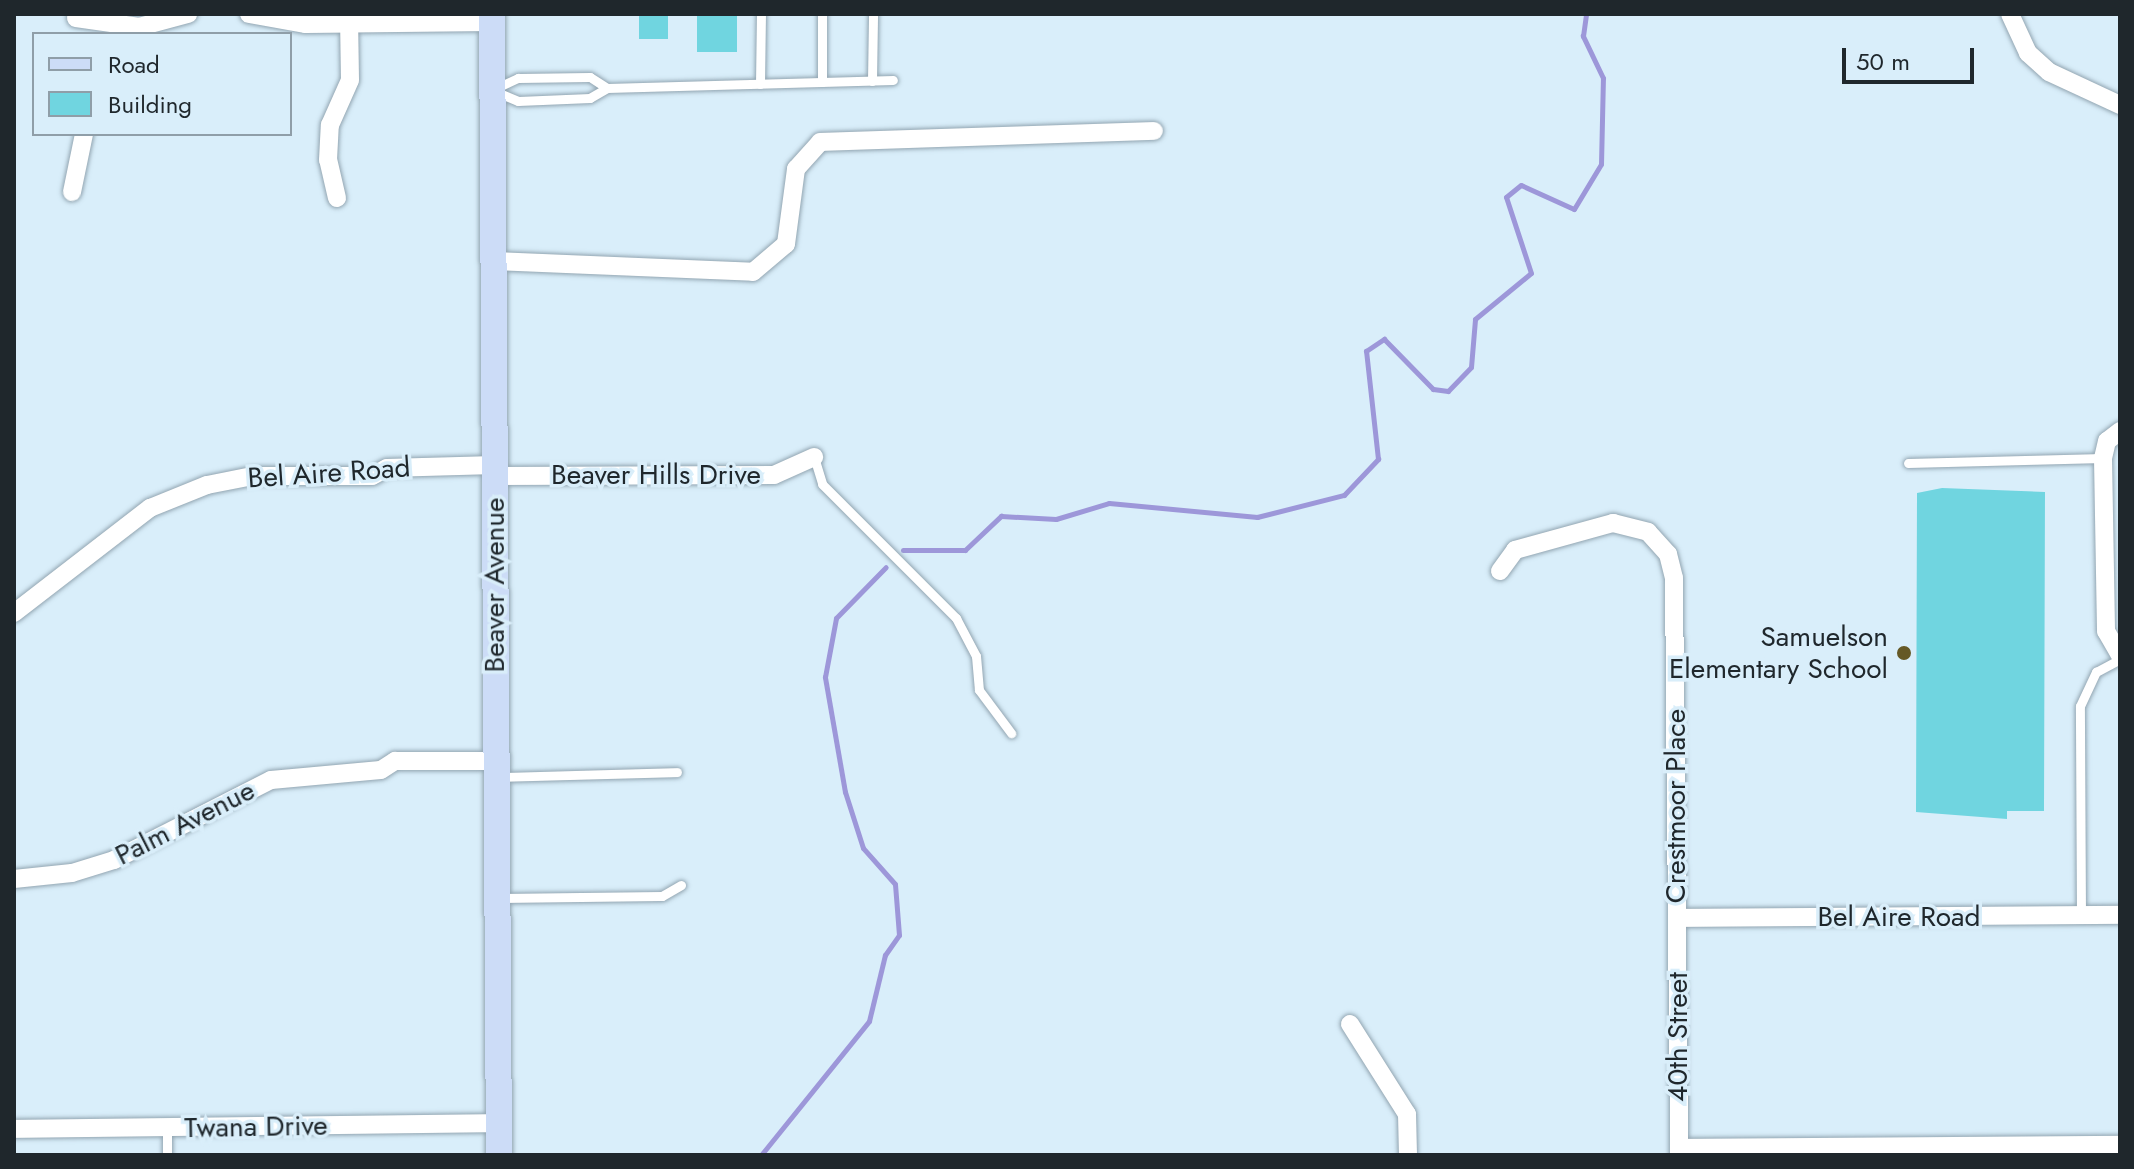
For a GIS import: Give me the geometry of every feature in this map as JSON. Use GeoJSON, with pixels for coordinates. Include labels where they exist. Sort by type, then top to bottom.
{"type":"FeatureCollection","features":[{"type":"Feature","properties":{"kind":"main road","name":"Beaver Avenue"},"geometry":{"type":"LineString","coordinates":[[492,18],[499,1155]]}},
{"type":"Feature","properties":{"kind":"street"},"geometry":{"type":"LineString","coordinates":[[74,22],[139,27],[188,14]]}},
{"type":"Feature","properties":{"kind":"street"},"geometry":{"type":"LineString","coordinates":[[249,14],[278,22],[492,18]]}},
{"type":"Feature","properties":{"kind":"street"},"geometry":{"type":"LineString","coordinates":[[2010,14],[2028,53],[2049,72],[2120,105]]}},
{"type":"Feature","properties":{"kind":"street"},"geometry":{"type":"LineString","coordinates":[[337,198],[328,160],[330,125],[350,80],[349,19]]}},
{"type":"Feature","properties":{"kind":"street"},"geometry":{"type":"LineString","coordinates":[[494,261],[753,272],[786,244],[796,169],[820,142],[1154,131]]}},
{"type":"Feature","properties":{"kind":"street"},"geometry":{"type":"LineString","coordinates":[[72,192],[84,136]]}},
{"type":"Feature","properties":{"kind":"street"},"geometry":{"type":"LineString","coordinates":[[2120,431],[2107,441],[2103,458],[2106,631],[2120,657]]}},
{"type":"Feature","properties":{"kind":"street","name":"Beaver Hills Drive"},"geometry":{"type":"LineString","coordinates":[[495,470],[774,475],[814,457]]}},
{"type":"Feature","properties":{"kind":"street","name":"Bel Aire Road"},"geometry":{"type":"LineString","coordinates":[[14,613],[69,576],[108,537],[150,508],[207,485],[253,476],[372,476],[387,468],[495,470]]}},
{"type":"Feature","properties":{"kind":"street","name":"Crestmoor Place"},"geometry":{"type":"LineString","coordinates":[[1500,571],[1515,550],[1613,523],[1648,532],[1668,554],[1674,578],[1677,918]]}},
{"type":"Feature","properties":{"kind":"street","name":"Palm Avenue"},"geometry":{"type":"LineString","coordinates":[[14,879],[72,873],[114,860],[271,780],[381,770],[395,761],[497,769]]}},
{"type":"Feature","properties":{"kind":"street","name":"Bel Aire Road"},"geometry":{"type":"LineString","coordinates":[[1677,918],[2120,915]]}},
{"type":"Feature","properties":{"kind":"street","name":"40th Street"},"geometry":{"type":"LineString","coordinates":[[1677,918],[1679,1152]]}},
{"type":"Feature","properties":{"kind":"street"},"geometry":{"type":"LineString","coordinates":[[1350,1024],[1407,1114],[1408,1155]]}},
{"type":"Feature","properties":{"kind":"street","name":"Twana Drive"},"geometry":{"type":"LineString","coordinates":[[14,1129],[498,1123]]}},
{"type":"Feature","properties":{"kind":"street"},"geometry":{"type":"LineString","coordinates":[[1679,1152],[2120,1145]]}},
{"type":"Feature","properties":{"kind":"lane"},"geometry":{"type":"LineString","coordinates":[[760,84],[761,14]]}},
{"type":"Feature","properties":{"kind":"lane"},"geometry":{"type":"LineString","coordinates":[[822,14],[822,82]]}},
{"type":"Feature","properties":{"kind":"lane"},"geometry":{"type":"LineString","coordinates":[[872,81],[873,14]]}},
{"type":"Feature","properties":{"kind":"lane"},"geometry":{"type":"LineString","coordinates":[[492,90],[518,78],[561,77],[590,77],[607,88]]}},
{"type":"Feature","properties":{"kind":"lane"},"geometry":{"type":"LineString","coordinates":[[492,90],[518,101],[590,98],[607,88],[893,80]]}},
{"type":"Feature","properties":{"kind":"lane"},"geometry":{"type":"LineString","coordinates":[[814,457],[822,484],[956,618],[976,656],[979,690],[1011,733]]}},
{"type":"Feature","properties":{"kind":"lane"},"geometry":{"type":"LineString","coordinates":[[1908,463],[2103,458]]}},
{"type":"Feature","properties":{"kind":"lane"},"geometry":{"type":"LineString","coordinates":[[2081,916],[2080,706],[2096,672],[2120,657]]}},
{"type":"Feature","properties":{"kind":"lane"},"geometry":{"type":"LineString","coordinates":[[497,769],[677,772]]}},
{"type":"Feature","properties":{"kind":"lane"},"geometry":{"type":"LineString","coordinates":[[497,898],[662,896],[681,885]]}},
{"type":"Feature","properties":{"kind":"lane"},"geometry":{"type":"LineString","coordinates":[[167,1128],[167,1155]]}},
{"type":"Feature","properties":{"kind":"building"},"geometry":{"type":"Polygon","coordinates":[[[639,14],[668,14],[668,39],[639,39],[639,14]]]}},
{"type":"Feature","properties":{"kind":"building"},"geometry":{"type":"Polygon","coordinates":[[[697,14],[737,14],[737,52],[697,52],[697,14]]]}},
{"type":"Feature","properties":{"kind":"building","name":"Samuelson Elementary School"},"geometry":{"type":"Polygon","coordinates":[[[1942,488],[2045,492],[2044,811],[2007,811],[2007,819],[1916,812],[1917,493],[1942,488]]]}},
{"type":"Feature","properties":{"kind":"waterway"},"geometry":{"type":"LineString","coordinates":[[903,550],[965,550],[1001,516],[1056,519],[1109,503],[1257,517],[1344,495],[1378,459],[1366,351],[1384,339],[1433,389],[1448,391],[1471,367],[1475,319],[1531,273],[1506,197],[1521,185],[1574,209],[1601,164],[1603,78],[1583,36],[1586,14]]}},
{"type":"Feature","properties":{"kind":"waterway"},"geometry":{"type":"LineString","coordinates":[[761,1155],[869,1021],[885,955],[899,935],[895,884],[863,848],[845,792],[825,677],[836,618],[886,567]]}},
{"type":"Feature","properties":{"kind":"place","name":"Samuelson Elementary School"},"geometry":{"type":"Point","coordinates":[1904,653]}}]}
